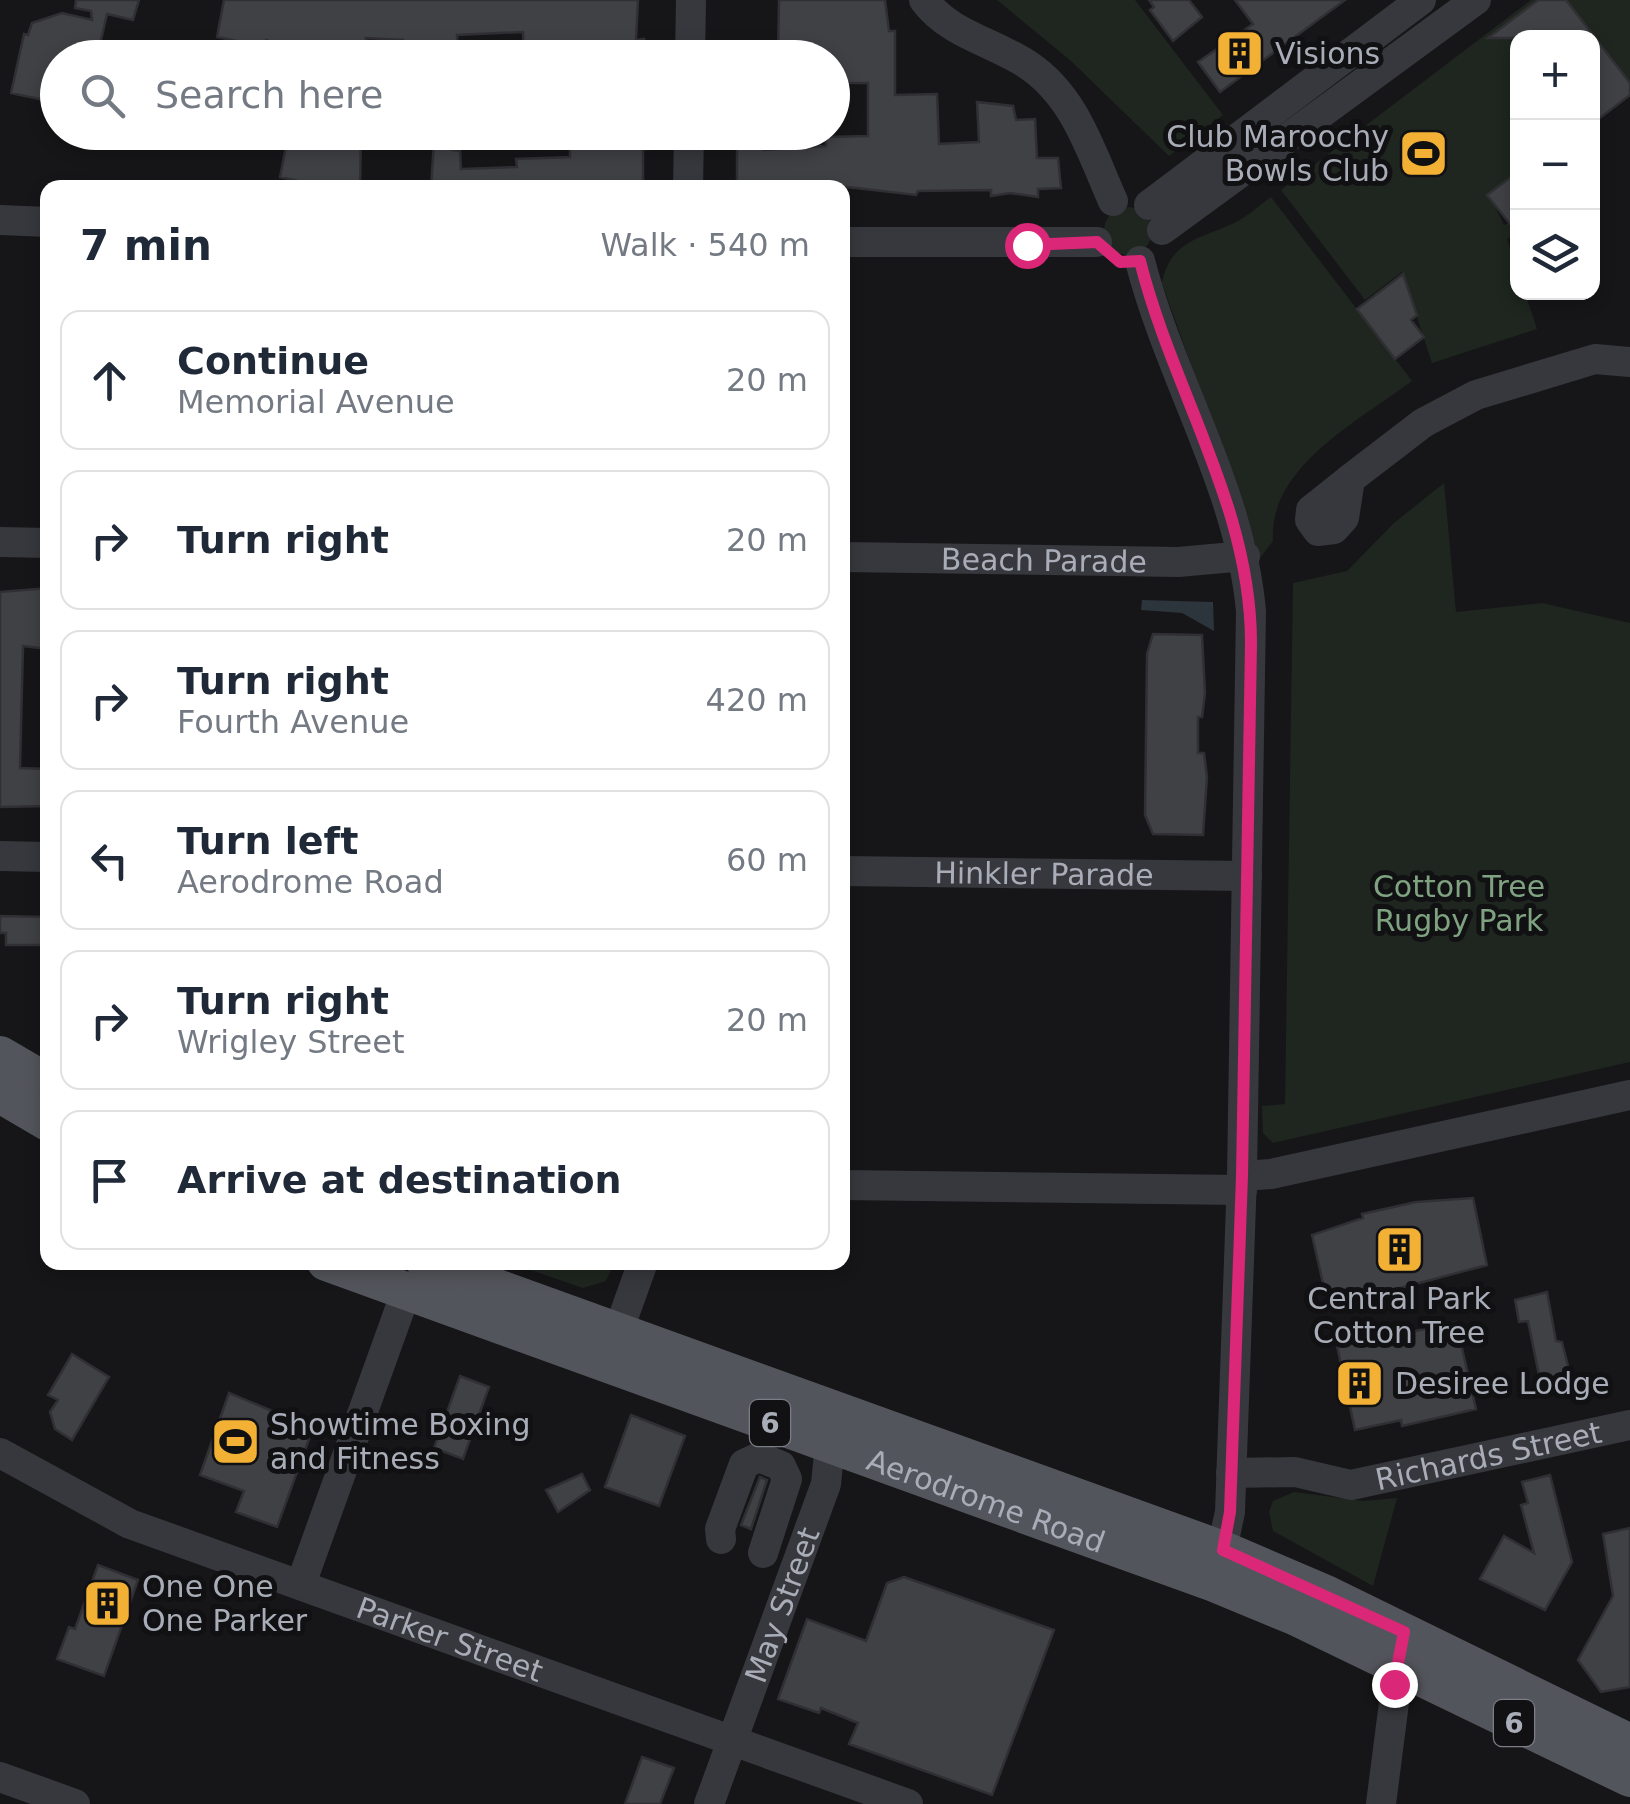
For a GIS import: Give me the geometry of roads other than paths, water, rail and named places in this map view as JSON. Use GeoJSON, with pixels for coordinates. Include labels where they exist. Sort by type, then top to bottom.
{"type":"FeatureCollection","features":[{"type":"Feature","properties":{"kind":"main road"},"geometry":{"type":"LineString","coordinates":[[0,1056],[40,1078]]}},
{"type":"Feature","properties":{"kind":"main road"},"geometry":{"type":"LineString","coordinates":[[0,1094],[40,1117]]}},
{"type":"Feature","properties":{"kind":"main road","name":"Aerodrome Road"},"geometry":{"type":"LineString","coordinates":[[374,1270],[416,1277],[618,1332],[812,1403],[1218,1566],[1401,1650],[1630,1742]]}},
{"type":"Feature","properties":{"kind":"main road","name":"Aerodrome Road"},"geometry":{"type":"LineString","coordinates":[[416,1277],[830,1444],[1218,1566]]}},
{"type":"Feature","properties":{"kind":"main road","name":"Aerodrome Road"},"geometry":{"type":"LineString","coordinates":[[1401,1650],[1630,1778]]}},
{"type":"Feature","properties":{"kind":"street"},"geometry":{"type":"LineString","coordinates":[[690,40],[691,0]]}},
{"type":"Feature","properties":{"kind":"street"},"geometry":{"type":"LineString","coordinates":[[924,0],[964,34],[1027,64],[1052,84],[1068,103],[1113,201]]}},
{"type":"Feature","properties":{"kind":"street"},"geometry":{"type":"LineString","coordinates":[[1156,217],[1421,0]]}},
{"type":"Feature","properties":{"kind":"street"},"geometry":{"type":"LineString","coordinates":[[1156,217],[1476,0]]}},
{"type":"Feature","properties":{"kind":"street"},"geometry":{"type":"LineString","coordinates":[[688,180],[689,150]]}},
{"type":"Feature","properties":{"kind":"street"},"geometry":{"type":"LineString","coordinates":[[1097,242],[1096,223],[1113,201],[1132,198],[1156,217]]}},
{"type":"Feature","properties":{"kind":"street"},"geometry":{"type":"LineString","coordinates":[[850,242],[1097,242],[1120,262],[1140,261],[1156,249],[1156,217]]}},
{"type":"Feature","properties":{"kind":"street"},"geometry":{"type":"LineString","coordinates":[[0,220],[40,222]]}},
{"type":"Feature","properties":{"kind":"street"},"geometry":{"type":"LineString","coordinates":[[1140,261],[1151,303],[1230,506],[1245,556],[1251,612],[1242,1183],[1231,1473],[1218,1566]]}},
{"type":"Feature","properties":{"kind":"street"},"geometry":{"type":"LineString","coordinates":[[1350,479],[1423,423],[1476,395],[1594,358],[1630,362]]}},
{"type":"Feature","properties":{"kind":"street"},"geometry":{"type":"LineString","coordinates":[[0,542],[40,543]]}},
{"type":"Feature","properties":{"kind":"street","name":"Beach Parade"},"geometry":{"type":"LineString","coordinates":[[850,557],[1178,562],[1245,556]]}},
{"type":"Feature","properties":{"kind":"street"},"geometry":{"type":"LineString","coordinates":[[0,856],[40,857]]}},
{"type":"Feature","properties":{"kind":"street","name":"Hinkler Parade"},"geometry":{"type":"LineString","coordinates":[[850,871],[1247,876]]}},
{"type":"Feature","properties":{"kind":"street"},"geometry":{"type":"LineString","coordinates":[[850,1185],[1242,1183],[1630,1095]]}},
{"type":"Feature","properties":{"kind":"street"},"geometry":{"type":"LineString","coordinates":[[618,1332],[640,1270]]}},
{"type":"Feature","properties":{"kind":"street"},"geometry":{"type":"LineString","coordinates":[[301,1584],[416,1277]]}},
{"type":"Feature","properties":{"kind":"street"},"geometry":{"type":"LineString","coordinates":[[812,1403],[830,1444]]}},
{"type":"Feature","properties":{"kind":"street","name":"Richards Street"},"geometry":{"type":"LineString","coordinates":[[1231,1473],[1295,1472],[1351,1485],[1630,1425]]}},
{"type":"Feature","properties":{"kind":"street","name":"May Street"},"geometry":{"type":"LineString","coordinates":[[709,1804],[826,1484],[830,1444]]}},
{"type":"Feature","properties":{"kind":"street","name":"Parker Street"},"geometry":{"type":"LineString","coordinates":[[0,1453],[130,1524],[908,1804]]}},
{"type":"Feature","properties":{"kind":"street"},"geometry":{"type":"LineString","coordinates":[[721,1540],[720,1529],[744,1464],[759,1457],[781,1466],[787,1480],[762,1553]]}},
{"type":"Feature","properties":{"kind":"street"},"geometry":{"type":"LineString","coordinates":[[1381,1804],[1401,1650]]}},
{"type":"Feature","properties":{"kind":"street"},"geometry":{"type":"LineString","coordinates":[[0,1777],[75,1804]]}},
{"type":"Feature","properties":{"kind":"place","name":"Visions"},"geometry":{"type":"Point","coordinates":[1240,53]}},
{"type":"Feature","properties":{"kind":"place","name":"Club Maroochy Bowls Club"},"geometry":{"type":"Point","coordinates":[1424,153]}},
{"type":"Feature","properties":{"kind":"place","name":"Central Park Cotton Tree"},"geometry":{"type":"Point","coordinates":[1399,1249]}},
{"type":"Feature","properties":{"kind":"place","name":"Desiree Lodge"},"geometry":{"type":"Point","coordinates":[1360,1383]}},
{"type":"Feature","properties":{"kind":"place","name":"Showtime Boxing and Fitness"},"geometry":{"type":"Point","coordinates":[235,1441]}},
{"type":"Feature","properties":{"kind":"place","name":"One One One Parker"},"geometry":{"type":"Point","coordinates":[107,1603]}},
{"type":"Feature","properties":{"kind":"park label","name":"Cotton Tree Rugby Park"},"geometry":{"type":"Point","coordinates":[1459,903]}}]}
